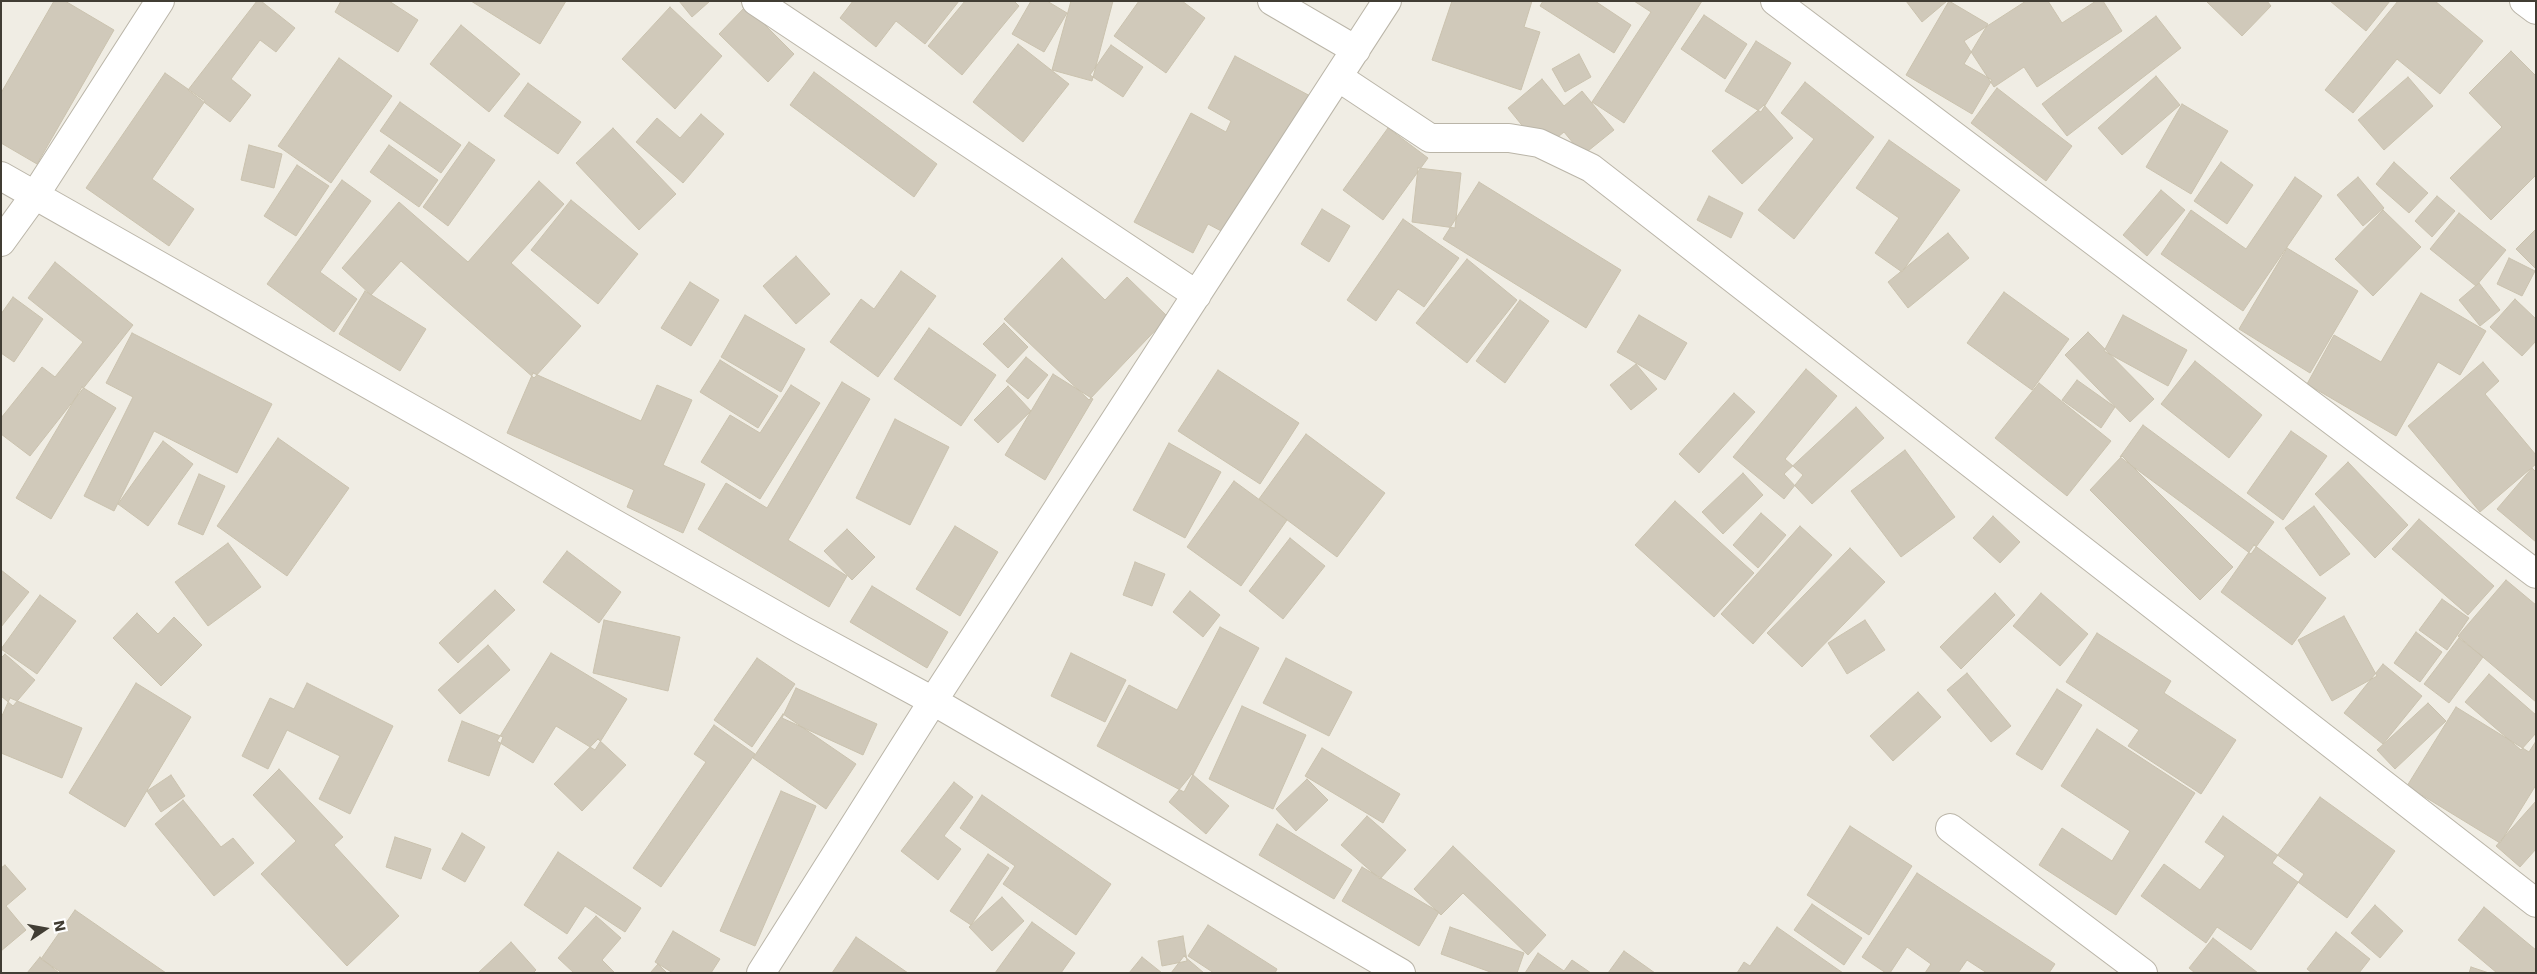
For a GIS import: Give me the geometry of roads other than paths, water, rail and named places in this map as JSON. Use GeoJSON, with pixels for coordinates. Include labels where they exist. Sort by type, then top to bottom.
{"type":"FeatureCollection","features":[{"type":"Feature","properties":{"kind":"street"},"geometry":{"type":"LineString","coordinates":[[1,242],[35,195],[160,1]]}},
{"type":"Feature","properties":{"kind":"street"},"geometry":{"type":"LineString","coordinates":[[756,1],[1197,295]]}},
{"type":"Feature","properties":{"kind":"street"},"geometry":{"type":"LineString","coordinates":[[1272,1],[1356,50]]}},
{"type":"Feature","properties":{"kind":"street"},"geometry":{"type":"LineString","coordinates":[[761,973],[933,701],[1387,1]]}},
{"type":"Feature","properties":{"kind":"street"},"geometry":{"type":"LineString","coordinates":[[1775,1],[2536,574]]}},
{"type":"Feature","properties":{"kind":"street"},"geometry":{"type":"LineString","coordinates":[[2524,1],[2536,10]]}},
{"type":"Feature","properties":{"kind":"street"},"geometry":{"type":"LineString","coordinates":[[1338,76],[1430,138],[1509,138],[1539,143],[1592,168],[2536,903]]}},
{"type":"Feature","properties":{"kind":"street"},"geometry":{"type":"LineString","coordinates":[[1,176],[802,630],[933,701],[1402,973]]}},
{"type":"Feature","properties":{"kind":"street"},"geometry":{"type":"LineString","coordinates":[[1950,828],[2143,973]]}}]}
